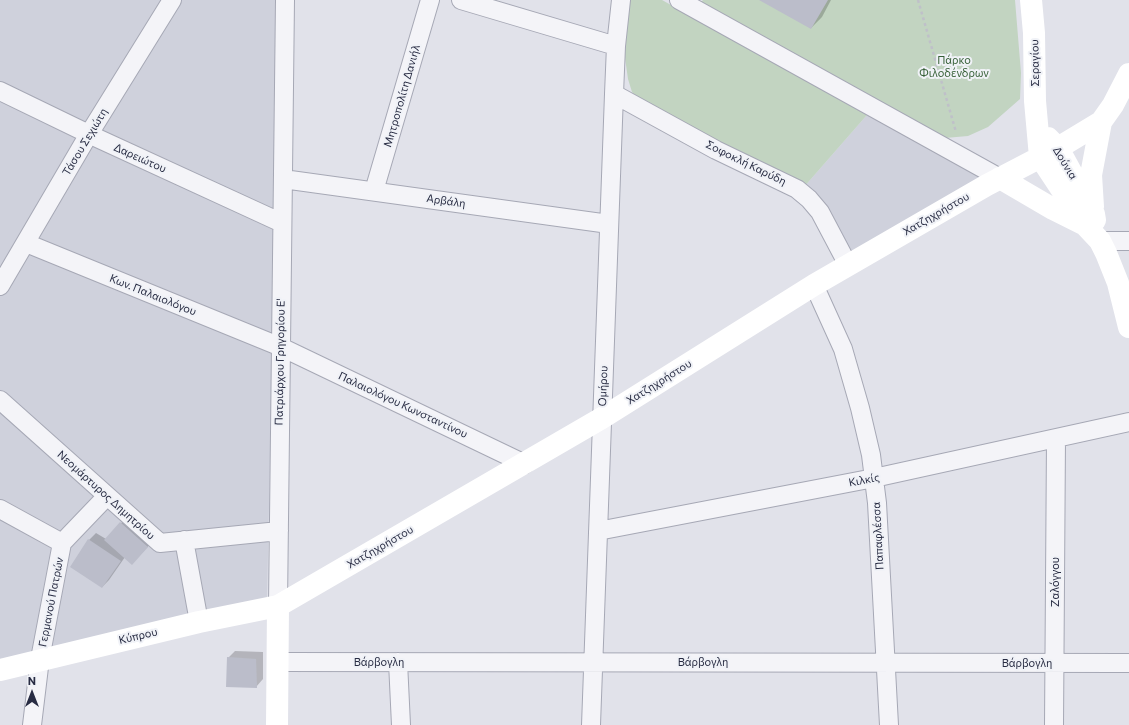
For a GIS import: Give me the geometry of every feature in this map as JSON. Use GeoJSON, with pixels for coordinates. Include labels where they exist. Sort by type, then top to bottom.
{"type":"FeatureCollection","features":[{"type":"Feature","properties":{"kind":"street","name":"Τάσου Σεχιώτη"},"geometry":{"type":"LineString","coordinates":[[0,286],[89,134],[172,0]]}},
{"type":"Feature","properties":{"kind":"street","name":"Πατριάρχου Γρηγορίου Ε'"},"geometry":{"type":"LineString","coordinates":[[277,725],[285,0]]}},
{"type":"Feature","properties":{"kind":"street","name":"Μητροπολίτη Δανιήλ"},"geometry":{"type":"LineString","coordinates":[[374,192],[430,0]]}},
{"type":"Feature","properties":{"kind":"street"},"geometry":{"type":"LineString","coordinates":[[461,0],[616,46]]}},
{"type":"Feature","properties":{"kind":"street","name":"Ομήρου"},"geometry":{"type":"LineString","coordinates":[[591,725],[614,94],[616,46],[621,0]]}},
{"type":"Feature","properties":{"kind":"street","name":"Σεραγίου"},"geometry":{"type":"LineString","coordinates":[[1031,0],[1034,33],[1037,126]]}},
{"type":"Feature","properties":{"kind":"street"},"geometry":{"type":"LineString","coordinates":[[684,2],[1053,209],[1089,219],[1091,176],[1101,122],[1113,105],[1129,74]]}},
{"type":"Feature","properties":{"kind":"street","name":"Δαρειώτου"},"geometry":{"type":"LineString","coordinates":[[0,91],[89,134],[282,222]]}},
{"type":"Feature","properties":{"kind":"street","name":"Σοφοκλή Καρύδη"},"geometry":{"type":"LineString","coordinates":[[614,94],[716,150],[797,189],[809,199],[820,212],[848,264]]}},
{"type":"Feature","properties":{"kind":"street","name":"Χατζηχρήστου"},"geometry":{"type":"LineString","coordinates":[[278,606],[602,418],[848,264],[1000,178],[1049,153],[1101,122]]}},
{"type":"Feature","properties":{"kind":"street","name":"Δούνια"},"geometry":{"type":"LineString","coordinates":[[1037,126],[1049,153],[1089,219],[1114,271],[1129,327]]}},
{"type":"Feature","properties":{"kind":"street","name":"Αρβάλη"},"geometry":{"type":"LineString","coordinates":[[283,179],[609,224]]}},
{"type":"Feature","properties":{"kind":"street"},"geometry":{"type":"LineString","coordinates":[[1100,241],[1129,241]]}},
{"type":"Feature","properties":{"kind":"street","name":"Κων. Παλαιολόγου"},"geometry":{"type":"LineString","coordinates":[[26,243],[281,347]]}},
{"type":"Feature","properties":{"kind":"street","name":"Παπαφλέσσα"},"geometry":{"type":"LineString","coordinates":[[814,285],[843,349],[860,408],[874,478],[889,725]]}},
{"type":"Feature","properties":{"kind":"street","name":"Παλαιολόγου Κωνσταντίνου"},"geometry":{"type":"LineString","coordinates":[[281,347],[525,464]]}},
{"type":"Feature","properties":{"kind":"street","name":"Νεομάρτυρος Δημητρίου"},"geometry":{"type":"LineString","coordinates":[[0,400],[160,543],[279,531]]}},
{"type":"Feature","properties":{"kind":"street","name":"Κιλκίς"},"geometry":{"type":"LineString","coordinates":[[598,531],[874,478],[1129,422]]}},
{"type":"Feature","properties":{"kind":"street","name":"Ζαλόγγου"},"geometry":{"type":"LineString","coordinates":[[1054,725],[1056,439]]}},
{"type":"Feature","properties":{"kind":"street","name":"Γερμανού Πατρών"},"geometry":{"type":"LineString","coordinates":[[32,725],[40,659],[62,543],[107,496]]}},
{"type":"Feature","properties":{"kind":"street"},"geometry":{"type":"LineString","coordinates":[[0,509],[62,543]]}},
{"type":"Feature","properties":{"kind":"street"},"geometry":{"type":"LineString","coordinates":[[184,540],[199,622]]}},
{"type":"Feature","properties":{"kind":"street","name":"Κύπρου"},"geometry":{"type":"LineString","coordinates":[[1,668],[199,622],[278,606]]}},
{"type":"Feature","properties":{"kind":"street","name":"Βάρβογλη"},"geometry":{"type":"LineString","coordinates":[[277,662],[1129,663]]}},
{"type":"Feature","properties":{"kind":"street"},"geometry":{"type":"LineString","coordinates":[[398,662],[401,725]]}},
{"type":"Feature","properties":{"kind":"path"},"geometry":{"type":"LineString","coordinates":[[918,0],[963,158]]}},
{"type":"Feature","properties":{"kind":"shaded area"},"geometry":{"type":"Polygon","coordinates":[[[0,0],[280,0],[267,599],[0,664],[0,0]]]}},
{"type":"Feature","properties":{"kind":"shaded area"},"geometry":{"type":"Polygon","coordinates":[[[867,115],[985,178],[857,255],[849,251],[804,187],[867,115]]]}},
{"type":"Feature","properties":{"kind":"green space"},"geometry":{"type":"Polygon","coordinates":[[[629,0],[662,0],[867,115],[804,187],[787,174],[763,164],[637,99],[632,92],[628,79],[622,37],[629,0]]]}},
{"type":"Feature","properties":{"kind":"green space","name":"Πάρκο Φιλοδένδρων"},"geometry":{"type":"Polygon","coordinates":[[[703,0],[1015,0],[1021,73],[1020,99],[988,127],[968,136],[945,138],[701,2],[703,0]]]}},
{"type":"Feature","properties":{"kind":"building"},"geometry":{"type":"Polygon","coordinates":[[[759,0],[828,0],[811,29],[759,0]]]}},
{"type":"Feature","properties":{"kind":"building"},"geometry":{"type":"Polygon","coordinates":[[[120,522],[148,547],[132,565],[104,540],[120,522]]]}},
{"type":"Feature","properties":{"kind":"building"},"geometry":{"type":"Polygon","coordinates":[[[88,539],[121,561],[102,588],[70,567],[88,539]]]}},
{"type":"Feature","properties":{"kind":"building"},"geometry":{"type":"Polygon","coordinates":[[[227,657],[256,659],[257,688],[226,687],[227,657]]]}}]}
